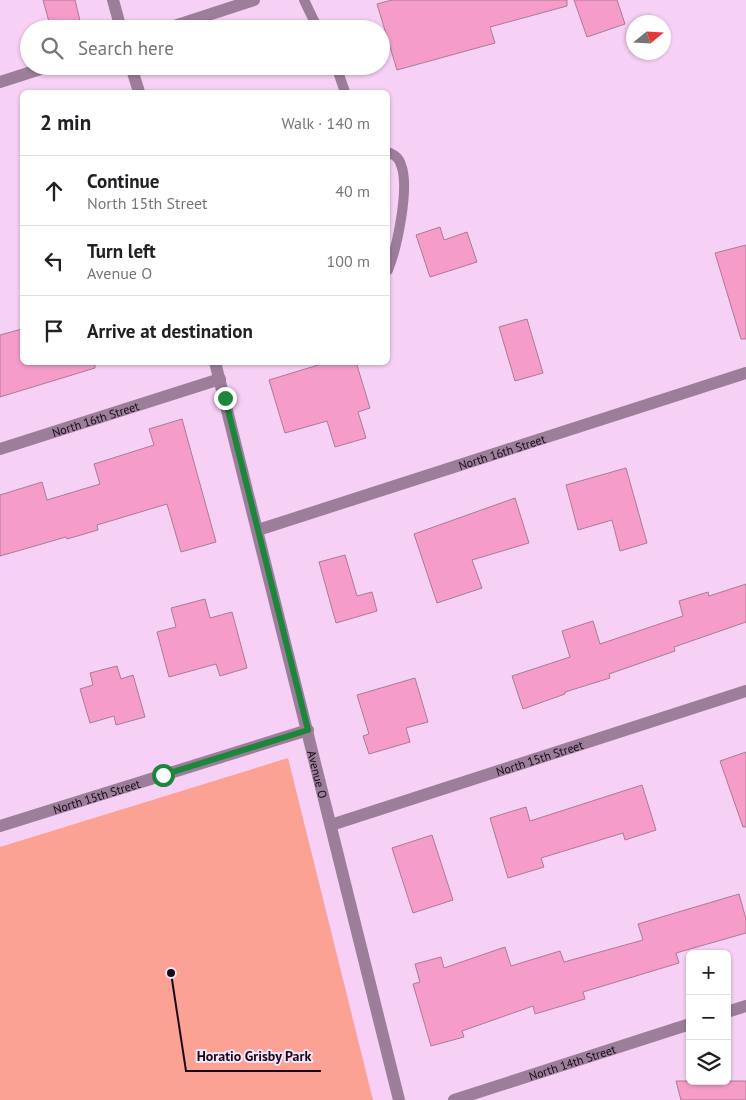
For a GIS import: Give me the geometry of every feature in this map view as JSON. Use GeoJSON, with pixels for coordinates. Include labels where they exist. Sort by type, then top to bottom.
{"type":"FeatureCollection","features":[{"type":"Feature","properties":{"kind":"street"},"geometry":{"type":"LineString","coordinates":[[113,0],[119,20]]}},
{"type":"Feature","properties":{"kind":"street"},"geometry":{"type":"LineString","coordinates":[[193,20],[254,0]]}},
{"type":"Feature","properties":{"kind":"street"},"geometry":{"type":"LineString","coordinates":[[0,82],[22,75]]}},
{"type":"Feature","properties":{"kind":"street"},"geometry":{"type":"LineString","coordinates":[[134,75],[138,90]]}},
{"type":"Feature","properties":{"kind":"street","name":"Avenue O"},"geometry":{"type":"LineString","coordinates":[[216,365],[399,1100]]}},
{"type":"Feature","properties":{"kind":"street","name":"North 16th Street"},"geometry":{"type":"LineString","coordinates":[[258,530],[746,372]]}},
{"type":"Feature","properties":{"kind":"street","name":"North 16th Street"},"geometry":{"type":"LineString","coordinates":[[0,449],[220,379]]}},
{"type":"Feature","properties":{"kind":"street","name":"North 15th Street"},"geometry":{"type":"LineString","coordinates":[[331,825],[746,691]]}},
{"type":"Feature","properties":{"kind":"street","name":"North 15th Street"},"geometry":{"type":"LineString","coordinates":[[0,826],[308,730]]}},
{"type":"Feature","properties":{"kind":"street"},"geometry":{"type":"LineString","coordinates":[[731,1011],[746,1006]]}},
{"type":"Feature","properties":{"kind":"street","name":"North 14th Street"},"geometry":{"type":"LineString","coordinates":[[454,1100],[686,1025]]}},
{"type":"Feature","properties":{"kind":"lane"},"geometry":{"type":"LineString","coordinates":[[304,0],[314,20]]}},
{"type":"Feature","properties":{"kind":"lane"},"geometry":{"type":"LineString","coordinates":[[339,75],[344,90]]}},
{"type":"Feature","properties":{"kind":"lane"},"geometry":{"type":"LineString","coordinates":[[390,153],[396,156],[402,165],[404,180],[397,243],[390,264]]}},
{"type":"Feature","properties":{"kind":"shaded area"},"geometry":{"type":"Polygon","coordinates":[[[288,758],[373,1100],[0,1100],[0,847],[288,758]]]}},
{"type":"Feature","properties":{"kind":"building"},"geometry":{"type":"Polygon","coordinates":[[[43,0],[75,0],[80,20],[49,20],[43,0]]]}},
{"type":"Feature","properties":{"kind":"building"},"geometry":{"type":"Polygon","coordinates":[[[392,0],[567,0],[567,6],[490,27],[495,43],[397,70],[390,47],[390,20],[382,20],[377,4],[392,0]]]}},
{"type":"Feature","properties":{"kind":"building"},"geometry":{"type":"Polygon","coordinates":[[[574,0],[617,0],[625,24],[587,37],[574,0]]]}},
{"type":"Feature","properties":{"kind":"building"},"geometry":{"type":"Polygon","coordinates":[[[440,227],[444,240],[467,232],[477,262],[430,277],[416,235],[440,227]]]}},
{"type":"Feature","properties":{"kind":"building"},"geometry":{"type":"Polygon","coordinates":[[[746,245],[746,339],[741,339],[715,253],[746,245]]]}},
{"type":"Feature","properties":{"kind":"building"},"geometry":{"type":"Polygon","coordinates":[[[527,319],[543,373],[515,381],[499,327],[527,319]]]}},
{"type":"Feature","properties":{"kind":"building"},"geometry":{"type":"Polygon","coordinates":[[[20,330],[20,365],[95,365],[95,368],[0,397],[0,335],[20,330]]]}},
{"type":"Feature","properties":{"kind":"building"},"geometry":{"type":"Polygon","coordinates":[[[318,365],[357,365],[370,408],[358,412],[366,438],[335,447],[327,421],[285,433],[269,380],[318,365]]]}},
{"type":"Feature","properties":{"kind":"building"},"geometry":{"type":"Polygon","coordinates":[[[182,419],[216,542],[181,552],[167,504],[97,525],[98,530],[0,556],[0,495],[42,482],[47,500],[100,484],[94,464],[154,445],[149,429],[182,419]]]}},
{"type":"Feature","properties":{"kind":"building"},"geometry":{"type":"Polygon","coordinates":[[[626,468],[647,543],[620,551],[612,520],[578,530],[566,485],[626,468]]]}},
{"type":"Feature","properties":{"kind":"building"},"geometry":{"type":"Polygon","coordinates":[[[515,498],[529,543],[472,560],[482,588],[437,603],[414,534],[515,498]]]}},
{"type":"Feature","properties":{"kind":"building"},"geometry":{"type":"Polygon","coordinates":[[[345,555],[357,596],[372,592],[377,611],[336,623],[319,562],[345,555]]]}},
{"type":"Feature","properties":{"kind":"building"},"geometry":{"type":"Polygon","coordinates":[[[746,584],[746,622],[674,647],[675,651],[609,674],[610,678],[565,692],[565,694],[523,709],[512,676],[570,657],[562,631],[593,621],[600,644],[683,616],[679,601],[708,592],[709,596],[746,584]]]}},
{"type":"Feature","properties":{"kind":"building"},"geometry":{"type":"Polygon","coordinates":[[[205,599],[210,618],[232,612],[247,668],[220,676],[216,664],[169,677],[157,632],[176,627],[171,608],[205,599]]]}},
{"type":"Feature","properties":{"kind":"building"},"geometry":{"type":"Polygon","coordinates":[[[117,666],[121,679],[133,675],[145,717],[116,725],[114,716],[90,723],[80,689],[93,685],[90,673],[117,666]]]}},
{"type":"Feature","properties":{"kind":"building"},"geometry":{"type":"Polygon","coordinates":[[[415,678],[428,722],[406,728],[410,742],[369,754],[363,736],[369,734],[357,695],[415,678]]]}},
{"type":"Feature","properties":{"kind":"building"},"geometry":{"type":"Polygon","coordinates":[[[746,752],[746,827],[743,827],[720,761],[746,752]]]}},
{"type":"Feature","properties":{"kind":"building"},"geometry":{"type":"Polygon","coordinates":[[[642,785],[656,830],[625,840],[623,833],[541,858],[544,867],[508,878],[490,818],[526,807],[530,821],[642,785]]]}},
{"type":"Feature","properties":{"kind":"building"},"geometry":{"type":"Polygon","coordinates":[[[432,835],[453,900],[413,913],[392,848],[432,835]]]}},
{"type":"Feature","properties":{"kind":"building"},"geometry":{"type":"Polygon","coordinates":[[[739,894],[746,919],[746,933],[676,953],[679,963],[583,992],[585,999],[535,1014],[533,1006],[462,1031],[464,1037],[431,1046],[413,984],[420,982],[415,964],[441,957],[444,968],[505,947],[511,966],[560,951],[564,962],[643,940],[638,924],[739,894]]]}},
{"type":"Feature","properties":{"kind":"building"},"geometry":{"type":"Polygon","coordinates":[[[676,1081],[686,1081],[686,1085],[731,1085],[731,1081],[746,1081],[746,1100],[681,1100],[676,1081]]]}},
{"type":"Feature","properties":{"kind":"place","name":"Horatio Grisby Park"},"geometry":{"type":"Point","coordinates":[171,973]}},
{"type":"Feature","properties":{"kind":"route"},"geometry":{"type":"LineString","coordinates":[[163,775],[308,730],[225,398]]}}]}
